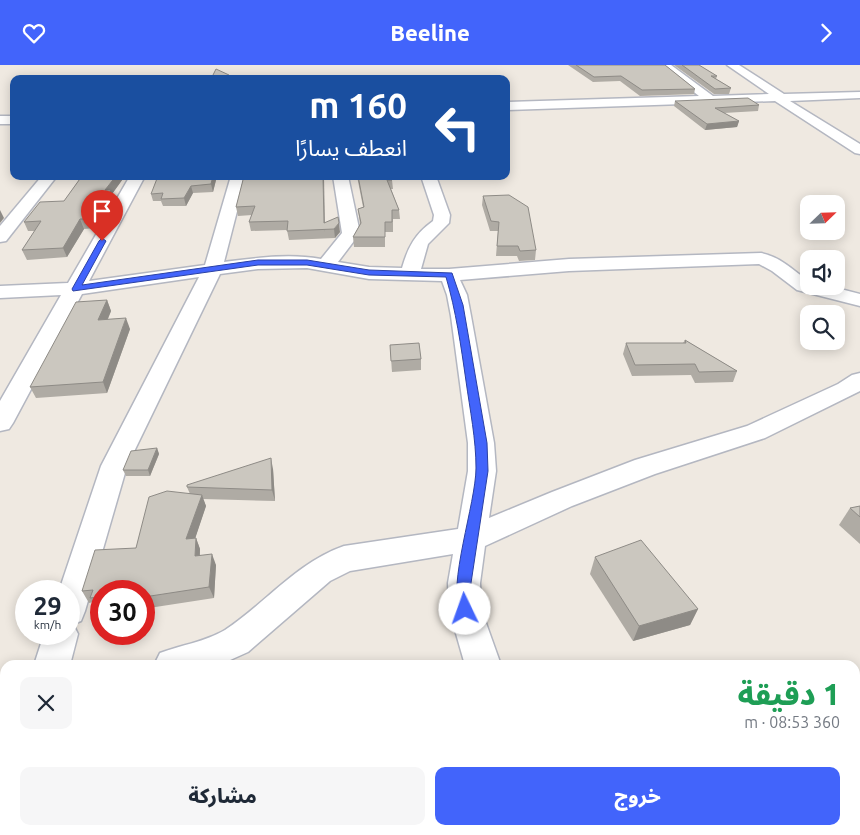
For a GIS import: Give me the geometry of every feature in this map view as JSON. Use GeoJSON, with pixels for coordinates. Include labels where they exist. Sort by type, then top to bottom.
{"type":"FeatureCollection","features":[{"type":"Feature","properties":{"kind":"street"},"geometry":{"type":"LineString","coordinates":[[664,65],[711,100]]}},
{"type":"Feature","properties":{"kind":"street"},"geometry":{"type":"LineString","coordinates":[[732,65],[860,150]]}},
{"type":"Feature","properties":{"kind":"street"},"geometry":{"type":"LineString","coordinates":[[510,106],[860,95]]}},
{"type":"Feature","properties":{"kind":"street"},"geometry":{"type":"LineString","coordinates":[[0,237],[47,180]]}},
{"type":"Feature","properties":{"kind":"street"},"geometry":{"type":"LineString","coordinates":[[0,423],[136,180]]}},
{"type":"Feature","properties":{"kind":"street"},"geometry":{"type":"LineString","coordinates":[[79,580],[114,466],[213,269],[238,180]]}},
{"type":"Feature","properties":{"kind":"street"},"geometry":{"type":"LineString","coordinates":[[325,266],[351,233],[341,180]]}},
{"type":"Feature","properties":{"kind":"street"},"geometry":{"type":"LineString","coordinates":[[410,274],[419,242],[441,223],[442,215],[429,180]]}},
{"type":"Feature","properties":{"kind":"street"},"geometry":{"type":"LineString","coordinates":[[0,292],[76,289],[283,261],[369,273],[449,275],[569,265],[761,259],[780,266],[796,282],[804,286],[860,299]]}},
{"type":"Feature","properties":{"kind":"street"},"geometry":{"type":"LineString","coordinates":[[449,275],[460,309],[481,443],[482,471],[464,583],[465,609],[481,660]]}},
{"type":"Feature","properties":{"kind":"street"},"geometry":{"type":"LineString","coordinates":[[189,660],[236,641],[319,572],[344,559],[471,539],[562,499],[645,467],[756,431],[846,389],[860,380]]}},
{"type":"Feature","properties":{"kind":"street"},"geometry":{"type":"LineString","coordinates":[[53,660],[58,645]]}},
{"type":"Feature","properties":{"kind":"building"},"geometry":{"type":"Polygon","coordinates":[[[576,65],[665,65],[695,89],[642,90],[621,76],[594,77],[576,65]]]}},
{"type":"Feature","properties":{"kind":"building"},"geometry":{"type":"Polygon","coordinates":[[[682,65],[699,65],[717,76],[711,76],[731,88],[715,89],[682,65]]]}},
{"type":"Feature","properties":{"kind":"building"},"geometry":{"type":"Polygon","coordinates":[[[216,69],[229,75],[213,75],[216,69]]]}},
{"type":"Feature","properties":{"kind":"building"},"geometry":{"type":"Polygon","coordinates":[[[748,98],[759,105],[715,108],[739,121],[707,124],[675,101],[748,98]]]}},
{"type":"Feature","properties":{"kind":"building"},"geometry":{"type":"Polygon","coordinates":[[[79,180],[113,180],[105,190],[111,190],[93,219],[80,219],[63,248],[22,250],[41,221],[24,222],[40,202],[64,201],[79,180]]]}},
{"type":"Feature","properties":{"kind":"building"},"geometry":{"type":"Polygon","coordinates":[[[156,180],[212,180],[211,184],[191,186],[184,198],[161,199],[163,193],[151,194],[156,180]]]}},
{"type":"Feature","properties":{"kind":"building"},"geometry":{"type":"Polygon","coordinates":[[[243,180],[323,180],[324,223],[338,217],[339,223],[334,229],[287,231],[288,221],[249,222],[255,206],[236,207],[243,180]]]}},
{"type":"Feature","properties":{"kind":"building"},"geometry":{"type":"Polygon","coordinates":[[[359,180],[387,180],[399,210],[392,210],[392,222],[385,222],[385,237],[353,237],[361,223],[358,209],[364,207],[359,180]]]}},
{"type":"Feature","properties":{"kind":"building"},"geometry":{"type":"Polygon","coordinates":[[[509,195],[528,207],[536,250],[520,251],[518,246],[497,246],[499,222],[491,221],[483,196],[509,195]]]}},
{"type":"Feature","properties":{"kind":"building"},"geometry":{"type":"Polygon","coordinates":[[[107,300],[98,320],[126,318],[103,382],[30,387],[76,302],[107,300]]]}},
{"type":"Feature","properties":{"kind":"building"},"geometry":{"type":"Polygon","coordinates":[[[685,340],[737,371],[699,372],[695,364],[635,365],[626,343],[686,343],[685,340]]]}},
{"type":"Feature","properties":{"kind":"building"},"geometry":{"type":"Polygon","coordinates":[[[419,343],[421,359],[391,361],[390,345],[419,343]]]}},
{"type":"Feature","properties":{"kind":"building"},"geometry":{"type":"Polygon","coordinates":[[[157,448],[148,470],[123,470],[131,451],[157,448]]]}},
{"type":"Feature","properties":{"kind":"building"},"geometry":{"type":"Polygon","coordinates":[[[271,458],[272,490],[187,487],[187,485],[271,458]]]}},
{"type":"Feature","properties":{"kind":"building"},"geometry":{"type":"Polygon","coordinates":[[[167,491],[202,495],[186,539],[196,538],[195,556],[212,554],[209,587],[155,595],[155,580],[90,580],[90,590],[82,591],[95,550],[136,548],[149,497],[167,491]]]}},
{"type":"Feature","properties":{"kind":"building"},"geometry":{"type":"Polygon","coordinates":[[[860,506],[860,517],[850,508],[860,506]]]}},
{"type":"Feature","properties":{"kind":"building"},"geometry":{"type":"Polygon","coordinates":[[[641,540],[698,609],[639,626],[595,557],[641,540]]]}},
{"type":"Feature","properties":{"kind":"route"},"geometry":{"type":"LineString","coordinates":[[102,241],[76,289],[283,261],[369,273],[449,275],[459,305],[476,402],[481,443],[482,471],[464,583],[465,609]]}}]}
